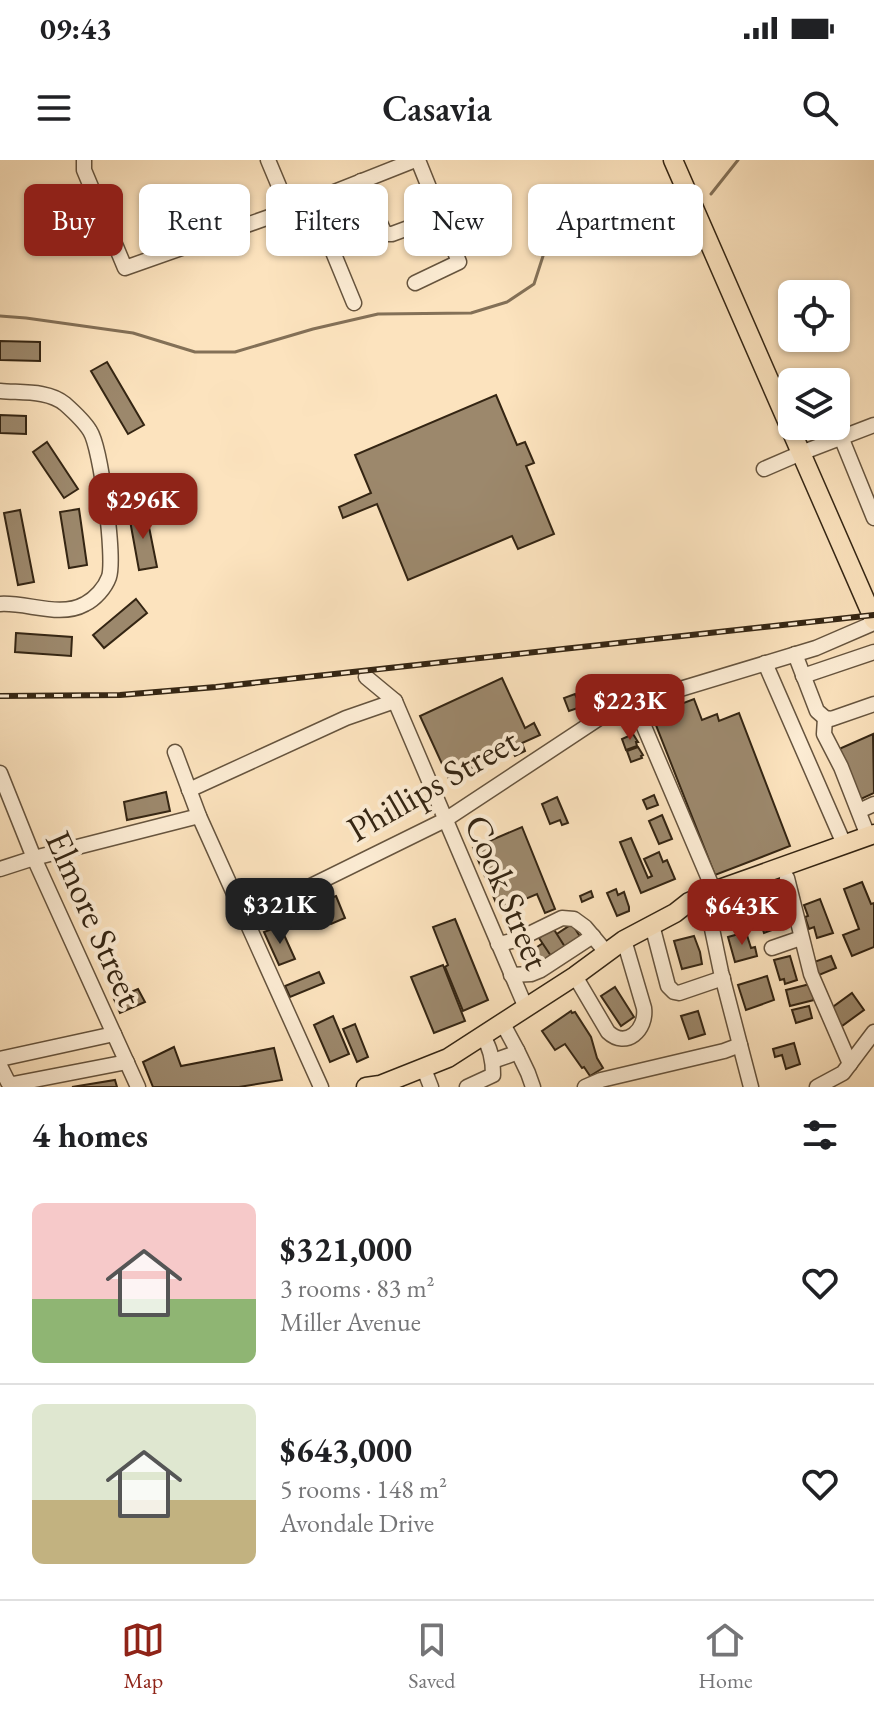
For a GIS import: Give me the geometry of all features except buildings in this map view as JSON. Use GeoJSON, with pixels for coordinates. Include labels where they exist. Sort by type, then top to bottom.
{"type":"FeatureCollection","features":[{"type":"Feature","properties":{"kind":"main road"},"geometry":{"type":"LineString","coordinates":[[673,160],[874,622]]}},
{"type":"Feature","properties":{"kind":"main road"},"geometry":{"type":"LineString","coordinates":[[366,1087],[380,1085],[448,1058],[575,976],[624,940],[675,913],[690,912],[711,898],[844,844],[872,839]]}},
{"type":"Feature","properties":{"kind":"main road"},"geometry":{"type":"LineString","coordinates":[[711,898],[787,878],[872,839]]}},
{"type":"Feature","properties":{"kind":"street"},"geometry":{"type":"LineString","coordinates":[[84,160],[84,170],[125,268],[266,218]]}},
{"type":"Feature","properties":{"kind":"street"},"geometry":{"type":"LineString","coordinates":[[268,160],[278,184]]}},
{"type":"Feature","properties":{"kind":"street"},"geometry":{"type":"LineString","coordinates":[[354,184],[416,160],[421,184]]}},
{"type":"Feature","properties":{"kind":"street"},"geometry":{"type":"LineString","coordinates":[[361,181],[382,231],[387,235],[404,229]]}},
{"type":"Feature","properties":{"kind":"street"},"geometry":{"type":"LineString","coordinates":[[335,256],[354,303]]}},
{"type":"Feature","properties":{"kind":"street"},"geometry":{"type":"LineString","coordinates":[[415,283],[459,262],[455,256]]}},
{"type":"Feature","properties":{"kind":"street"},"geometry":{"type":"LineString","coordinates":[[0,391],[51,395],[63,402],[91,433],[97,451],[111,554],[110,575],[100,592],[85,604],[69,610],[0,604]]}},
{"type":"Feature","properties":{"kind":"street"},"geometry":{"type":"LineString","coordinates":[[850,434],[874,425]]}},
{"type":"Feature","properties":{"kind":"street"},"geometry":{"type":"LineString","coordinates":[[764,469],[834,440]]}},
{"type":"Feature","properties":{"kind":"street"},"geometry":{"type":"LineString","coordinates":[[843,440],[867,483],[874,518]]}},
{"type":"Feature","properties":{"kind":"street","name":"Phillips Street"},"geometry":{"type":"LineString","coordinates":[[246,918],[445,820],[593,721],[634,703],[816,648],[874,622]]}},
{"type":"Feature","properties":{"kind":"street"},"geometry":{"type":"LineString","coordinates":[[795,654],[817,711],[825,718],[831,719],[874,704]]}},
{"type":"Feature","properties":{"kind":"street"},"geometry":{"type":"LineString","coordinates":[[803,676],[869,654],[874,670]]}},
{"type":"Feature","properties":{"kind":"street"},"geometry":{"type":"LineString","coordinates":[[765,663],[844,844]]}},
{"type":"Feature","properties":{"kind":"street","name":"Cook Street"},"geometry":{"type":"LineString","coordinates":[[366,677],[395,701],[511,975],[533,1003]]}},
{"type":"Feature","properties":{"kind":"street"},"geometry":{"type":"LineString","coordinates":[[189,790],[346,718],[395,701]]}},
{"type":"Feature","properties":{"kind":"street"},"geometry":{"type":"LineString","coordinates":[[634,703],[711,898],[723,978],[751,1087]]}},
{"type":"Feature","properties":{"kind":"street"},"geometry":{"type":"LineString","coordinates":[[825,718],[824,734],[872,839]]}},
{"type":"Feature","properties":{"kind":"street"},"geometry":{"type":"LineString","coordinates":[[175,752],[199,816],[321,1087]]}},
{"type":"Feature","properties":{"kind":"street","name":"Elmore Street"},"geometry":{"type":"LineString","coordinates":[[0,773],[34,858],[138,1087]]}},
{"type":"Feature","properties":{"kind":"street"},"geometry":{"type":"LineString","coordinates":[[859,811],[874,804]]}},
{"type":"Feature","properties":{"kind":"street"},"geometry":{"type":"LineString","coordinates":[[0,869],[199,816]]}},
{"type":"Feature","properties":{"kind":"street"},"geometry":{"type":"LineString","coordinates":[[787,878],[811,974],[850,1064]]}},
{"type":"Feature","properties":{"kind":"street"},"geometry":{"type":"LineString","coordinates":[[498,944],[517,940],[562,918],[574,919],[606,952]]}},
{"type":"Feature","properties":{"kind":"street"},"geometry":{"type":"LineString","coordinates":[[652,925],[668,986],[674,992],[723,978]]}},
{"type":"Feature","properties":{"kind":"street"},"geometry":{"type":"LineString","coordinates":[[511,975],[541,970],[593,936]]}},
{"type":"Feature","properties":{"kind":"street"},"geometry":{"type":"LineString","coordinates":[[772,948],[801,938]]}},
{"type":"Feature","properties":{"kind":"street"},"geometry":{"type":"LineString","coordinates":[[575,976],[608,1032],[621,1039],[639,1031],[645,1017],[644,1008],[624,940]]}},
{"type":"Feature","properties":{"kind":"street"},"geometry":{"type":"LineString","coordinates":[[531,974],[533,1003]]}},
{"type":"Feature","properties":{"kind":"street"},"geometry":{"type":"LineString","coordinates":[[503,1024],[533,1087]]}},
{"type":"Feature","properties":{"kind":"street"},"geometry":{"type":"LineString","coordinates":[[817,1087],[843,1073],[874,1032]]}},
{"type":"Feature","properties":{"kind":"street"},"geometry":{"type":"LineString","coordinates":[[0,1059],[114,1034]]}},
{"type":"Feature","properties":{"kind":"street"},"geometry":{"type":"LineString","coordinates":[[467,1087],[493,1075],[493,1061],[483,1037]]}},
{"type":"Feature","properties":{"kind":"street"},"geometry":{"type":"LineString","coordinates":[[585,1087],[740,1045]]}},
{"type":"Feature","properties":{"kind":"street"},"geometry":{"type":"LineString","coordinates":[[493,1061],[517,1050]]}},
{"type":"Feature","properties":{"kind":"street"},"geometry":{"type":"LineString","coordinates":[[0,1066],[8,1082],[13,1084],[127,1062]]}},
{"type":"Feature","properties":{"kind":"street"},"geometry":{"type":"LineString","coordinates":[[424,1069],[431,1087]]}},
{"type":"Feature","properties":{"kind":"waterway"},"geometry":{"type":"LineString","coordinates":[[711,194],[738,160]]}},
{"type":"Feature","properties":{"kind":"waterway"},"geometry":{"type":"LineString","coordinates":[[0,316],[133,333],[195,352],[235,352],[378,314],[471,313],[507,302],[534,284],[543,256]]}},
{"type":"Feature","properties":{"kind":"railway"},"geometry":{"type":"LineString","coordinates":[[0,696],[120,695],[216,687],[874,615]]}}]}
